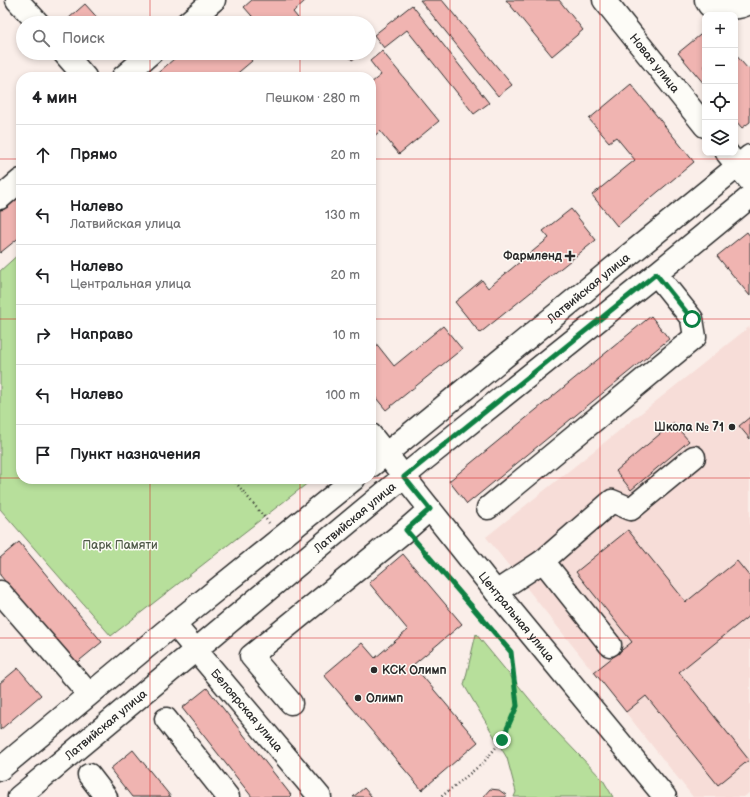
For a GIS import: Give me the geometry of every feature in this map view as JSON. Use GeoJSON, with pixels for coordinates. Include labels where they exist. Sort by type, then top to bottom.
{"type":"FeatureCollection","features":[{"type":"Feature","properties":{"kind":"street"},"geometry":{"type":"LineString","coordinates":[[17,0],[32,16]]}},
{"type":"Feature","properties":{"kind":"street"},"geometry":{"type":"LineString","coordinates":[[195,16],[214,0]]}},
{"type":"Feature","properties":{"kind":"street","name":"Новая улица"},"geometry":{"type":"LineString","coordinates":[[604,0],[702,122]]}},
{"type":"Feature","properties":{"kind":"street"},"geometry":{"type":"LineString","coordinates":[[706,0],[710,5],[729,8],[745,5],[750,2]]}},
{"type":"Feature","properties":{"kind":"street"},"geometry":{"type":"LineString","coordinates":[[70,60],[81,72]]}},
{"type":"Feature","properties":{"kind":"street"},"geometry":{"type":"LineString","coordinates":[[129,72],[143,60]]}},
{"type":"Feature","properties":{"kind":"street","name":"Латвийская улица"},"geometry":{"type":"LineString","coordinates":[[378,460],[741,164]]}},
{"type":"Feature","properties":{"kind":"street"},"geometry":{"type":"LineString","coordinates":[[0,198],[16,184]]}},
{"type":"Feature","properties":{"kind":"street","name":"Латвийская улица"},"geometry":{"type":"LineString","coordinates":[[19,797],[404,477],[750,197]]}},
{"type":"Feature","properties":{"kind":"street"},"geometry":{"type":"LineString","coordinates":[[488,508],[695,337],[692,319],[656,274]]}},
{"type":"Feature","properties":{"kind":"street"},"geometry":{"type":"LineString","coordinates":[[496,592],[543,561],[612,501],[632,509],[694,457]]}},
{"type":"Feature","properties":{"kind":"street","name":"Центральная улица"},"geometry":{"type":"LineString","coordinates":[[378,460],[404,477],[496,592],[665,797]]}},
{"type":"Feature","properties":{"kind":"street"},"geometry":{"type":"LineString","coordinates":[[0,769],[174,624],[348,484]]}},
{"type":"Feature","properties":{"kind":"street"},"geometry":{"type":"LineString","coordinates":[[291,703],[251,656],[430,509]]}},
{"type":"Feature","properties":{"kind":"street"},"geometry":{"type":"LineString","coordinates":[[543,561],[610,645]]}},
{"type":"Feature","properties":{"kind":"street"},"geometry":{"type":"LineString","coordinates":[[0,592],[89,694]]}},
{"type":"Feature","properties":{"kind":"street","name":"Белоярская улица"},"geometry":{"type":"LineString","coordinates":[[174,624],[314,795]]}},
{"type":"Feature","properties":{"kind":"street"},"geometry":{"type":"LineString","coordinates":[[166,719],[228,797]]}},
{"type":"Feature","properties":{"kind":"street"},"geometry":{"type":"LineString","coordinates":[[89,775],[106,797]]}},
{"type":"Feature","properties":{"kind":"path"},"geometry":{"type":"LineString","coordinates":[[237,484],[270,524]]}},
{"type":"Feature","properties":{"kind":"path"},"geometry":{"type":"LineString","coordinates":[[406,530],[511,652],[517,706],[502,740],[484,762],[441,797]]}},
{"type":"Feature","properties":{"kind":"shaded area"},"geometry":{"type":"Polygon","coordinates":[[[749,327],[750,792],[744,797],[693,797],[486,537],[749,327]]]}},
{"type":"Feature","properties":{"kind":"green space","name":"Парк Памяти"},"geometry":{"type":"Polygon","coordinates":[[[16,257],[16,484],[307,484],[111,636],[0,509],[0,271],[16,257]]]}},
{"type":"Feature","properties":{"kind":"green space"},"geometry":{"type":"Polygon","coordinates":[[[476,634],[555,730],[603,780],[613,797],[514,797],[516,792],[507,758],[464,685],[476,634]]]}},
{"type":"Feature","properties":{"kind":"building"},"geometry":{"type":"Polygon","coordinates":[[[252,0],[306,0],[293,12],[296,16],[252,16],[244,7],[252,0]]]}},
{"type":"Feature","properties":{"kind":"building"},"geometry":{"type":"Polygon","coordinates":[[[420,0],[442,0],[512,85],[498,96],[420,0]]]}},
{"type":"Feature","properties":{"kind":"building"},"geometry":{"type":"Polygon","coordinates":[[[506,0],[559,0],[583,30],[552,56],[506,0]]]}},
{"type":"Feature","properties":{"kind":"building"},"geometry":{"type":"Polygon","coordinates":[[[85,4],[96,16],[71,16],[85,4]]]}},
{"type":"Feature","properties":{"kind":"building"},"geometry":{"type":"Polygon","coordinates":[[[412,5],[489,103],[474,114],[407,30],[384,48],[376,38],[376,33],[412,5]]]}},
{"type":"Feature","properties":{"kind":"building"},"geometry":{"type":"Polygon","coordinates":[[[702,33],[702,81],[678,53],[702,33]]]}},
{"type":"Feature","properties":{"kind":"building"},"geometry":{"type":"Polygon","coordinates":[[[382,51],[439,121],[399,154],[380,131],[376,135],[376,79],[381,75],[370,61],[376,60],[376,56],[382,51]]]}},
{"type":"Feature","properties":{"kind":"building"},"geometry":{"type":"Polygon","coordinates":[[[738,57],[748,69],[750,67],[750,122],[742,128],[738,123],[738,57]]]}},
{"type":"Feature","properties":{"kind":"building"},"geometry":{"type":"Polygon","coordinates":[[[173,60],[252,61],[239,72],[159,72],[173,60]]]}},
{"type":"Feature","properties":{"kind":"building"},"geometry":{"type":"Polygon","coordinates":[[[631,84],[694,162],[617,226],[592,195],[635,160],[616,137],[609,142],[589,119],[631,84]]]}},
{"type":"Feature","properties":{"kind":"building"},"geometry":{"type":"Polygon","coordinates":[[[16,194],[16,240],[0,253],[0,207],[16,194]]]}},
{"type":"Feature","properties":{"kind":"building"},"geometry":{"type":"Polygon","coordinates":[[[571,209],[596,240],[480,333],[455,302],[482,280],[488,288],[549,238],[543,231],[571,209]]]}},
{"type":"Feature","properties":{"kind":"building"},"geometry":{"type":"Polygon","coordinates":[[[747,232],[750,236],[750,296],[717,256],[747,232]]]}},
{"type":"Feature","properties":{"kind":"building"},"geometry":{"type":"Polygon","coordinates":[[[651,316],[669,339],[467,504],[449,481],[651,316]]]}},
{"type":"Feature","properties":{"kind":"building"},"geometry":{"type":"Polygon","coordinates":[[[443,326],[462,349],[386,410],[376,398],[376,343],[394,366],[443,326]]]}},
{"type":"Feature","properties":{"kind":"building"},"geometry":{"type":"Polygon","coordinates":[[[750,417],[750,439],[739,426],[750,417]]]}},
{"type":"Feature","properties":{"kind":"building"},"geometry":{"type":"Polygon","coordinates":[[[673,423],[689,441],[631,490],[616,471],[673,423]]]}},
{"type":"Feature","properties":{"kind":"building"},"geometry":{"type":"Polygon","coordinates":[[[628,530],[686,602],[737,561],[750,577],[750,615],[679,672],[749,760],[718,785],[646,696],[626,712],[594,672],[632,642],[576,572],[628,530]]]}},
{"type":"Feature","properties":{"kind":"building"},"geometry":{"type":"Polygon","coordinates":[[[19,542],[102,642],[74,665],[0,575],[0,558],[19,542]]]}},
{"type":"Feature","properties":{"kind":"building","name":"КСК Олимп"},"geometry":{"type":"Polygon","coordinates":[[[403,554],[462,624],[413,665],[478,742],[422,790],[324,675],[362,643],[375,658],[408,630],[369,583],[403,554]]]}},
{"type":"Feature","properties":{"kind":"building"},"geometry":{"type":"Polygon","coordinates":[[[18,668],[41,695],[0,730],[0,683],[18,668]]]}},
{"type":"Feature","properties":{"kind":"building"},"geometry":{"type":"Polygon","coordinates":[[[207,688],[291,795],[289,797],[252,797],[182,708],[207,688]]]}},
{"type":"Feature","properties":{"kind":"building"},"geometry":{"type":"Polygon","coordinates":[[[133,750],[171,797],[132,797],[110,769],[133,750]]]}},
{"type":"Feature","properties":{"kind":"building"},"geometry":{"type":"Polygon","coordinates":[[[364,788],[372,797],[353,797],[364,788]]]}},
{"type":"Feature","properties":{"kind":"building"},"geometry":{"type":"Polygon","coordinates":[[[490,789],[499,790],[506,795],[506,797],[483,797],[490,789]]]}},
{"type":"Feature","properties":{"kind":"place","name":"Фармленд"},"geometry":{"type":"Point","coordinates":[570,256]}},
{"type":"Feature","properties":{"kind":"place","name":"Школа № 71"},"geometry":{"type":"Point","coordinates":[732,427]}},
{"type":"Feature","properties":{"kind":"place","name":"КСК Олимп"},"geometry":{"type":"Point","coordinates":[374,670]}},
{"type":"Feature","properties":{"kind":"place","name":"Олимп"},"geometry":{"type":"Point","coordinates":[358,698]}},
{"type":"Feature","properties":{"kind":"route"},"geometry":{"type":"LineString","coordinates":[[502,740],[517,706],[511,652],[406,530],[430,509],[404,477],[656,274],[692,319]]}}]}
